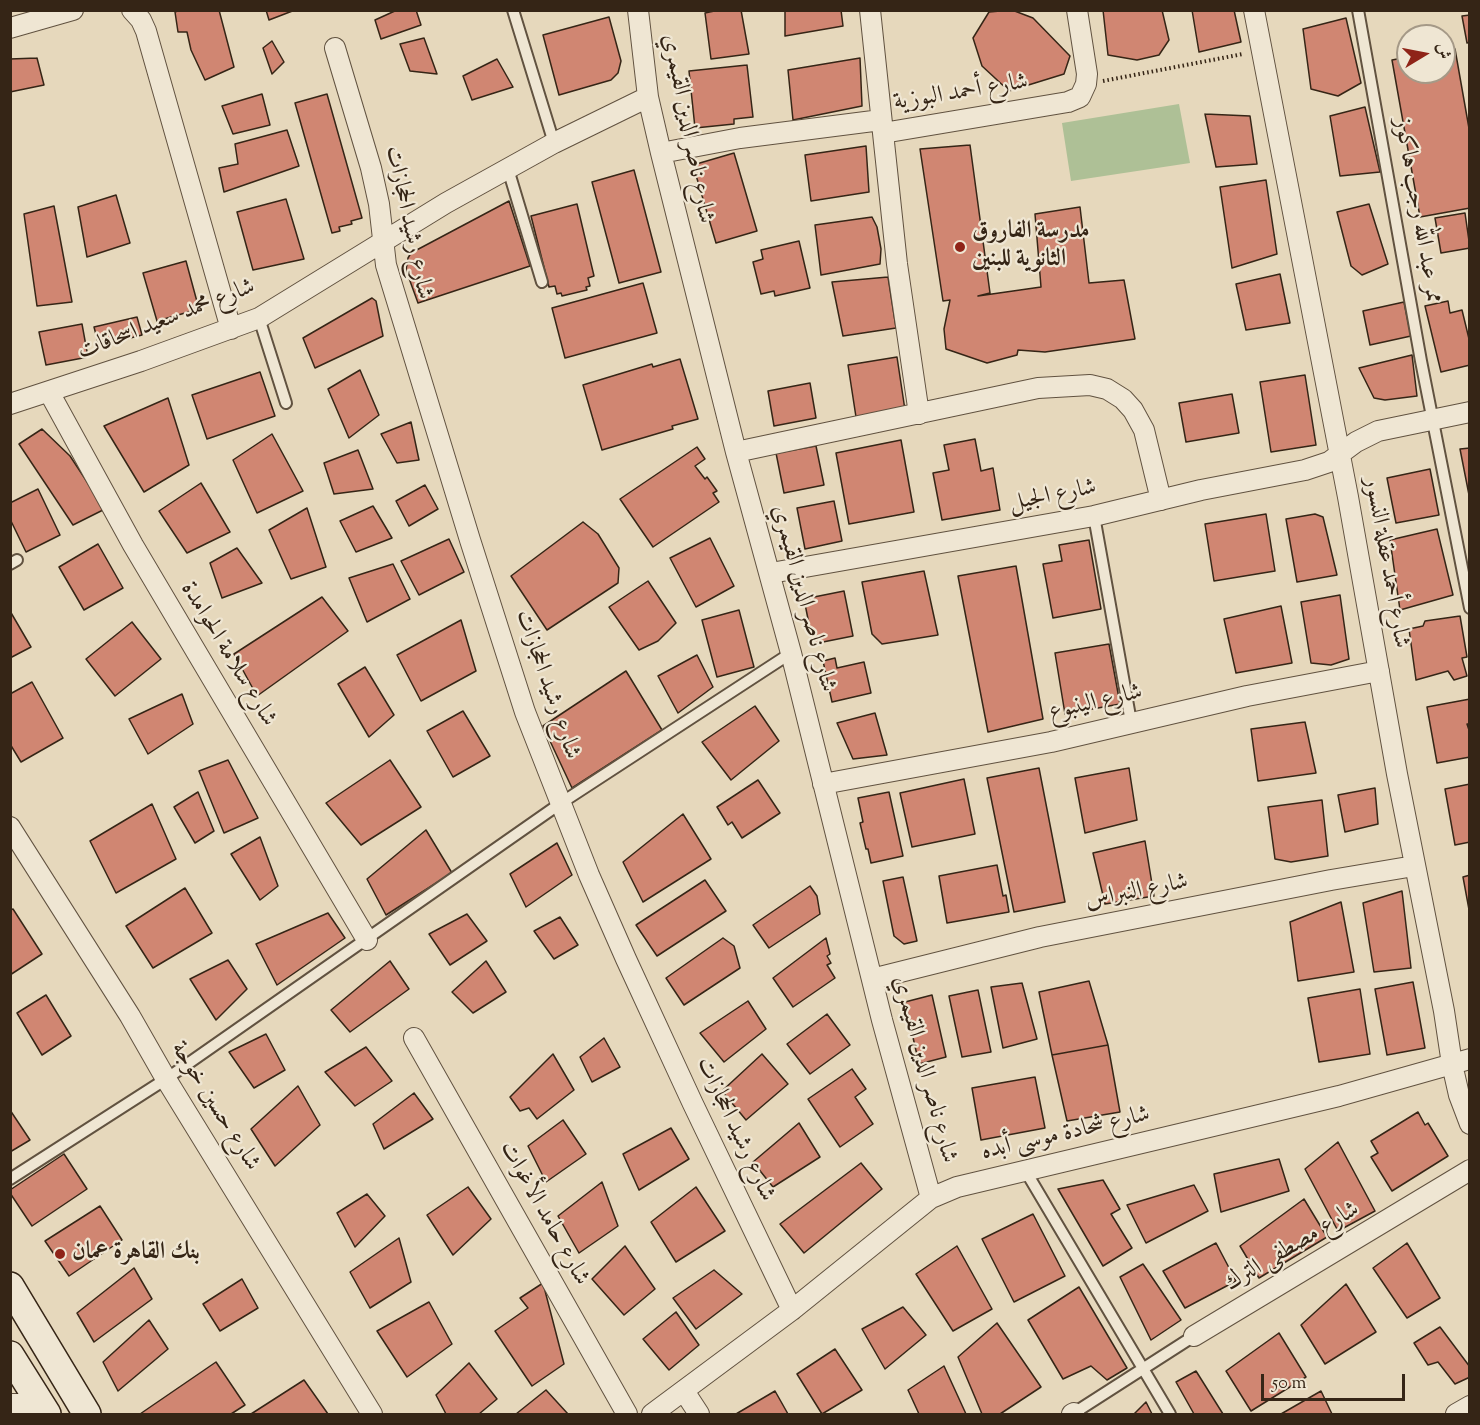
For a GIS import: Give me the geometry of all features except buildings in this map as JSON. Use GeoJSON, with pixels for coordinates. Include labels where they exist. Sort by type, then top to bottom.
{"type":"FeatureCollection","features":[{"type":"Feature","properties":{"kind":"main road"},"geometry":{"type":"LineString","coordinates":[[10,1286],[87,1414]]}},
{"type":"Feature","properties":{"kind":"main road"},"geometry":{"type":"LineString","coordinates":[[10,1355],[44,1409]]}},
{"type":"Feature","properties":{"kind":"street"},"geometry":{"type":"LineString","coordinates":[[10,28],[74,10]]}},
{"type":"Feature","properties":{"kind":"street"},"geometry":{"type":"LineString","coordinates":[[132,10],[141,20],[146,31],[231,329]]}},
{"type":"Feature","properties":{"kind":"street","name":"شارع ناصر الدين القيمري"},"geometry":{"type":"LineString","coordinates":[[638,10],[648,97],[661,153],[736,452],[771,573],[872,980],[931,1198]]}},
{"type":"Feature","properties":{"kind":"street","name":"شارع أحمد البوزية"},"geometry":{"type":"LineString","coordinates":[[870,10],[882,126],[1068,102],[1080,97],[1086,84]]}},
{"type":"Feature","properties":{"kind":"street"},"geometry":{"type":"LineString","coordinates":[[1077,10],[1084,52],[1086,84]]}},
{"type":"Feature","properties":{"kind":"street","name":"شارع أحمد عقلة النسور"},"geometry":{"type":"LineString","coordinates":[[1254,10],[1339,454],[1414,866],[1444,1011],[1461,1062],[1459,1095],[1470,1124]]}},
{"type":"Feature","properties":{"kind":"street","name":"شارع رشيد الحجازات"},"geometry":{"type":"LineString","coordinates":[[335,48],[371,168],[379,204],[386,265],[525,712],[589,875],[626,959],[792,1310]]}},
{"type":"Feature","properties":{"kind":"street","name":"شارع محمد سعيد اسحاقات"},"geometry":{"type":"LineString","coordinates":[[10,404],[259,318],[382,242],[508,169],[554,143],[648,97]]}},
{"type":"Feature","properties":{"kind":"street"},"geometry":{"type":"LineString","coordinates":[[661,153],[740,138],[882,126],[897,264],[919,414]]}},
{"type":"Feature","properties":{"kind":"street"},"geometry":{"type":"LineString","coordinates":[[736,452],[1038,388],[1090,385],[1107,389],[1128,404],[1144,430],[1161,500]]}},
{"type":"Feature","properties":{"kind":"street","name":"شارع سلامة الحوامدة"},"geometry":{"type":"LineString","coordinates":[[49,392],[139,555],[367,940]]}},
{"type":"Feature","properties":{"kind":"street","name":"شارع الجيل"},"geometry":{"type":"LineString","coordinates":[[771,573],[1095,516],[1311,468],[1329,462],[1366,435],[1470,412]]}},
{"type":"Feature","properties":{"kind":"street","name":"شارع الينبوع"},"geometry":{"type":"LineString","coordinates":[[823,784],[1051,742],[1259,693],[1379,671]]}},
{"type":"Feature","properties":{"kind":"street","name":"شارع حسين خوجة"},"geometry":{"type":"LineString","coordinates":[[10,827],[130,1016],[166,1079],[372,1414]]}},
{"type":"Feature","properties":{"kind":"street","name":"شارع النبراس"},"geometry":{"type":"LineString","coordinates":[[872,980],[1040,937],[1330,880],[1414,866]]}},
{"type":"Feature","properties":{"kind":"street","name":"شارع حامد الأغوات"},"geometry":{"type":"LineString","coordinates":[[414,1038],[627,1414]]}},
{"type":"Feature","properties":{"kind":"street","name":"شارع شحادة موسى أبده"},"geometry":{"type":"LineString","coordinates":[[652,1414],[792,1310],[931,1198],[957,1187],[1328,1099],[1461,1062]]}},
{"type":"Feature","properties":{"kind":"street","name":"شارع مصطفى الترك"},"geometry":{"type":"LineString","coordinates":[[1194,1336],[1470,1170]]}},
{"type":"Feature","properties":{"kind":"street"},"geometry":{"type":"LineString","coordinates":[[684,1391],[699,1414]]}},
{"type":"Feature","properties":{"kind":"street"},"geometry":{"type":"LineString","coordinates":[[10,1404],[44,1409]]}},
{"type":"Feature","properties":{"kind":"street"},"geometry":{"type":"LineString","coordinates":[[1456,1414],[1470,1406]]}},
{"type":"Feature","properties":{"kind":"lane"},"geometry":{"type":"LineString","coordinates":[[513,10],[554,143]]}},
{"type":"Feature","properties":{"kind":"lane","name":"ممر عبد الله رجب هاكوز"},"geometry":{"type":"LineString","coordinates":[[1358,10],[1432,419],[1470,608]]}},
{"type":"Feature","properties":{"kind":"lane"},"geometry":{"type":"LineString","coordinates":[[508,169],[542,282]]}},
{"type":"Feature","properties":{"kind":"lane"},"geometry":{"type":"LineString","coordinates":[[259,318],[286,403]]}},
{"type":"Feature","properties":{"kind":"lane"},"geometry":{"type":"LineString","coordinates":[[1095,516],[1131,722]]}},
{"type":"Feature","properties":{"kind":"lane"},"geometry":{"type":"LineString","coordinates":[[10,1179],[166,1079],[561,803],[791,653]]}},
{"type":"Feature","properties":{"kind":"lane"},"geometry":{"type":"LineString","coordinates":[[1025,1170],[1170,1414]]}},
{"type":"Feature","properties":{"kind":"lane","name":"شارع مصطفى الترك"},"geometry":{"type":"LineString","coordinates":[[1073,1414],[1194,1336]]}},
{"type":"Feature","properties":{"kind":"path"},"geometry":{"type":"LineString","coordinates":[[1086,84],[1262,51]]}},
{"type":"Feature","properties":{"kind":"green space"},"geometry":{"type":"Polygon","coordinates":[[[1179,104],[1190,163],[1071,181],[1062,123],[1179,104]]]}},
{"type":"Feature","properties":{"kind":"place","name":"مدرسة الفاروق الثانوية للبنين"},"geometry":{"type":"Point","coordinates":[960,247]}},
{"type":"Feature","properties":{"kind":"place","name":"بنك القاهرة عمان"},"geometry":{"type":"Point","coordinates":[60,1254]}}]}
